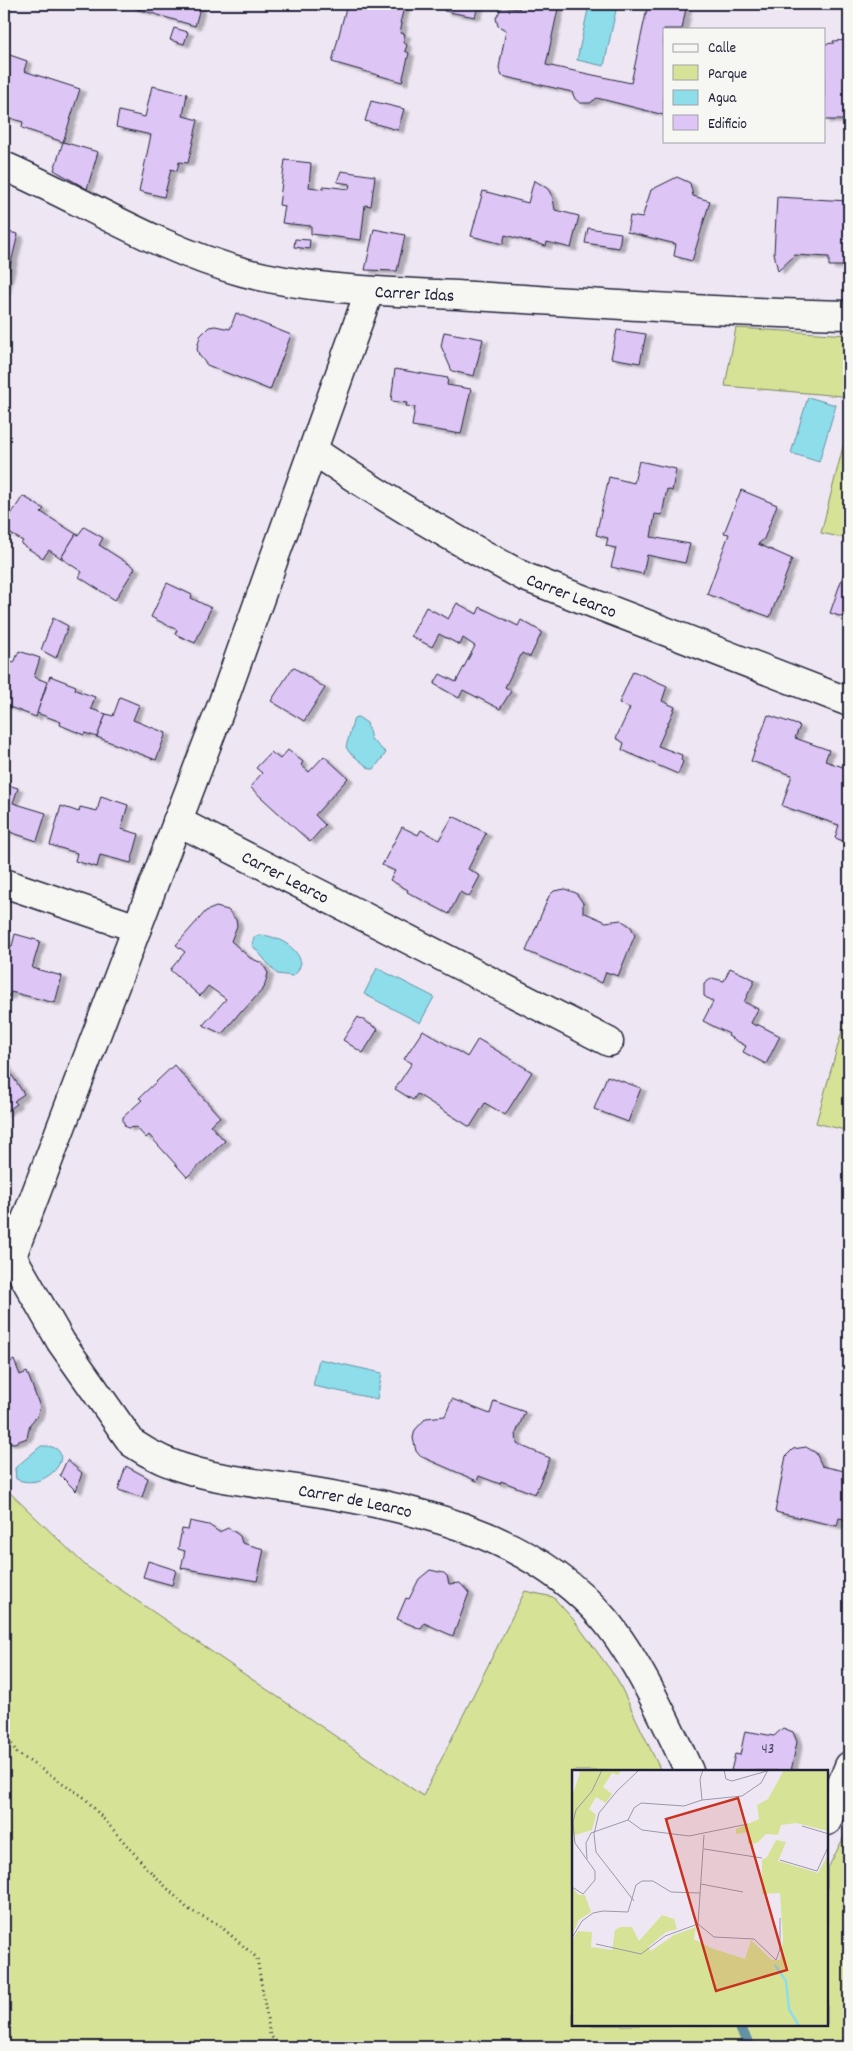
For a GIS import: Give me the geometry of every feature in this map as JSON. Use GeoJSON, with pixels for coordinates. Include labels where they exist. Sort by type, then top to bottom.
{"type":"FeatureCollection","features":[{"type":"Feature","properties":{"kind":"street","name":"Carrer Idas"},"geometry":{"type":"LineString","coordinates":[[4,166],[34,179],[100,214],[194,257],[244,272],[369,292],[461,295],[683,309],[849,316]]}},
{"type":"Feature","properties":{"kind":"street"},"geometry":{"type":"LineString","coordinates":[[8,1256],[177,822],[314,451],[369,292]]}},
{"type":"Feature","properties":{"kind":"street","name":"Carrer Learco"},"geometry":{"type":"LineString","coordinates":[[314,451],[358,481],[525,578],[849,702]]}},
{"type":"Feature","properties":{"kind":"street","name":"Carrer Learco"},"geometry":{"type":"LineString","coordinates":[[177,822],[609,1042]]}},
{"type":"Feature","properties":{"kind":"street"},"geometry":{"type":"LineString","coordinates":[[4,883],[137,928]]}},
{"type":"Feature","properties":{"kind":"street","name":"Carrer de Learco"},"geometry":{"type":"LineString","coordinates":[[8,1256],[61,1342],[132,1443],[147,1454],[186,1471],[363,1499],[402,1508],[486,1535],[534,1561],[583,1596],[605,1620],[636,1668],[670,1730],[689,1770]]}},
{"type":"Feature","properties":{"kind":"street"},"geometry":{"type":"LineString","coordinates":[[828,1818],[849,1766]]}},
{"type":"Feature","properties":{"kind":"path"},"geometry":{"type":"LineString","coordinates":[[4,1731],[17,1753],[86,1798],[147,1868],[188,1909],[218,1924],[257,1958],[270,2035],[280,2047]]}},
{"type":"Feature","properties":{"kind":"green space"},"geometry":{"type":"Polygon","coordinates":[[[736,328],[849,335],[849,400],[842,396],[725,386],[736,328]]]}},
{"type":"Feature","properties":{"kind":"green space"},"geometry":{"type":"Polygon","coordinates":[[[849,423],[849,539],[821,533],[849,423]]]}},
{"type":"Feature","properties":{"kind":"green space"},"geometry":{"type":"Polygon","coordinates":[[[849,1006],[849,1131],[816,1123],[849,1006]]]}},
{"type":"Feature","properties":{"kind":"green space"},"geometry":{"type":"Polygon","coordinates":[[[4,1487],[86,1566],[423,1796],[525,1591],[553,1597],[573,1619],[617,1679],[661,1770],[572,1770],[572,2026],[828,2026],[828,1868],[849,1827],[849,2047],[4,2047],[4,1487]]]}},
{"type":"Feature","properties":{"kind":"water"},"geometry":{"type":"Polygon","coordinates":[[[589,5],[616,10],[604,66],[577,60],[589,5]]]}},
{"type":"Feature","properties":{"kind":"water"},"geometry":{"type":"Polygon","coordinates":[[[808,397],[836,405],[819,462],[791,453],[808,397]]]}},
{"type":"Feature","properties":{"kind":"water"},"geometry":{"type":"Polygon","coordinates":[[[358,717],[367,723],[371,739],[386,753],[374,769],[370,769],[349,752],[346,747],[354,718],[358,717]]]}},
{"type":"Feature","properties":{"kind":"water"},"geometry":{"type":"Polygon","coordinates":[[[259,935],[279,940],[296,952],[301,963],[298,971],[293,976],[277,974],[252,945],[254,937],[259,935]]]}},
{"type":"Feature","properties":{"kind":"water"},"geometry":{"type":"Polygon","coordinates":[[[377,968],[434,997],[420,1023],[364,994],[377,968]]]}},
{"type":"Feature","properties":{"kind":"water"},"geometry":{"type":"Polygon","coordinates":[[[319,1359],[382,1373],[377,1399],[313,1386],[319,1359]]]}},
{"type":"Feature","properties":{"kind":"water"},"geometry":{"type":"Polygon","coordinates":[[[41,1446],[53,1447],[60,1452],[61,1460],[57,1467],[50,1475],[40,1480],[29,1482],[16,1479],[15,1468],[41,1446]]]}},
{"type":"Feature","properties":{"kind":"building"},"geometry":{"type":"Polygon","coordinates":[[[132,4],[201,4],[195,26],[131,7],[132,4]]]}},
{"type":"Feature","properties":{"kind":"building"},"geometry":{"type":"Polygon","coordinates":[[[347,4],[405,4],[400,23],[402,24],[400,33],[405,34],[403,42],[407,45],[405,51],[409,53],[402,82],[332,62],[347,4]]]}},
{"type":"Feature","properties":{"kind":"building"},"geometry":{"type":"Polygon","coordinates":[[[444,4],[479,4],[475,17],[444,11],[444,4]]]}},
{"type":"Feature","properties":{"kind":"building"},"geometry":{"type":"Polygon","coordinates":[[[520,4],[559,4],[546,65],[631,83],[648,4],[686,8],[682,28],[663,28],[663,115],[597,98],[590,103],[580,103],[575,99],[572,92],[502,76],[499,68],[506,30],[498,26],[496,18],[502,7],[519,9],[520,4]]]}},
{"type":"Feature","properties":{"kind":"building"},"geometry":{"type":"Polygon","coordinates":[[[174,28],[188,32],[184,44],[170,40],[174,28]]]}},
{"type":"Feature","properties":{"kind":"building"},"geometry":{"type":"Polygon","coordinates":[[[849,40],[849,120],[826,120],[826,44],[834,43],[833,41],[849,40]]]}},
{"type":"Feature","properties":{"kind":"building"},"geometry":{"type":"Polygon","coordinates":[[[4,53],[27,61],[24,71],[80,89],[63,142],[22,128],[23,122],[4,116],[4,53]]]}},
{"type":"Feature","properties":{"kind":"building"},"geometry":{"type":"Polygon","coordinates":[[[152,86],[187,94],[183,116],[198,120],[188,163],[179,162],[177,171],[171,169],[164,197],[139,191],[151,135],[116,127],[119,111],[145,117],[152,86]]]}},
{"type":"Feature","properties":{"kind":"building"},"geometry":{"type":"Polygon","coordinates":[[[371,101],[404,109],[398,130],[365,121],[371,101]]]}},
{"type":"Feature","properties":{"kind":"building"},"geometry":{"type":"Polygon","coordinates":[[[63,142],[98,152],[87,189],[54,170],[63,142]]]}},
{"type":"Feature","properties":{"kind":"building"},"geometry":{"type":"Polygon","coordinates":[[[285,160],[311,163],[309,187],[324,189],[324,186],[349,189],[350,184],[337,182],[341,171],[375,176],[371,206],[365,205],[361,240],[311,234],[311,226],[282,223],[285,206],[279,205],[285,160]]]}},
{"type":"Feature","properties":{"kind":"building"},"geometry":{"type":"Polygon","coordinates":[[[677,177],[690,183],[693,196],[710,201],[692,261],[674,256],[676,244],[627,232],[630,216],[642,218],[651,190],[677,177]]]}},
{"type":"Feature","properties":{"kind":"building"},"geometry":{"type":"Polygon","coordinates":[[[534,180],[548,189],[553,198],[555,210],[579,216],[571,248],[547,242],[546,246],[505,235],[503,244],[471,236],[483,191],[528,203],[534,180]]]}},
{"type":"Feature","properties":{"kind":"building"},"geometry":{"type":"Polygon","coordinates":[[[777,197],[849,201],[847,266],[829,266],[829,257],[795,255],[778,271],[774,253],[777,197]]]}},
{"type":"Feature","properties":{"kind":"building"},"geometry":{"type":"Polygon","coordinates":[[[588,228],[621,233],[619,248],[585,243],[588,228]]]}},
{"type":"Feature","properties":{"kind":"building"},"geometry":{"type":"Polygon","coordinates":[[[374,229],[405,235],[397,271],[365,270],[374,229]]]}},
{"type":"Feature","properties":{"kind":"building"},"geometry":{"type":"Polygon","coordinates":[[[4,231],[18,234],[4,292],[4,231]]]}},
{"type":"Feature","properties":{"kind":"building"},"geometry":{"type":"Polygon","coordinates":[[[295,239],[310,240],[309,249],[294,247],[295,239]]]}},
{"type":"Feature","properties":{"kind":"building"},"geometry":{"type":"Polygon","coordinates":[[[236,313],[291,335],[270,390],[207,365],[199,355],[197,349],[200,336],[209,327],[215,326],[230,329],[236,313]]]}},
{"type":"Feature","properties":{"kind":"building"},"geometry":{"type":"Polygon","coordinates":[[[617,330],[646,334],[640,363],[611,358],[617,330]]]}},
{"type":"Feature","properties":{"kind":"building"},"geometry":{"type":"Polygon","coordinates":[[[444,332],[483,339],[474,376],[452,371],[441,346],[444,332]]]}},
{"type":"Feature","properties":{"kind":"building"},"geometry":{"type":"Polygon","coordinates":[[[395,369],[448,378],[447,385],[471,389],[461,434],[412,426],[415,407],[406,406],[407,403],[391,401],[395,369]]]}},
{"type":"Feature","properties":{"kind":"building"},"geometry":{"type":"Polygon","coordinates":[[[639,461],[676,469],[672,491],[667,489],[662,515],[655,514],[651,537],[690,544],[685,563],[647,555],[643,574],[611,567],[616,548],[606,546],[608,538],[596,535],[609,477],[634,483],[639,461]]]}},
{"type":"Feature","properties":{"kind":"building"},"geometry":{"type":"Polygon","coordinates":[[[741,490],[777,505],[764,539],[758,544],[792,559],[770,617],[707,594],[729,534],[724,533],[741,490]]]}},
{"type":"Feature","properties":{"kind":"building"},"geometry":{"type":"Polygon","coordinates":[[[23,496],[44,509],[41,512],[76,534],[61,558],[49,550],[43,558],[21,544],[23,541],[4,530],[4,525],[23,496]]]}},
{"type":"Feature","properties":{"kind":"building"},"geometry":{"type":"Polygon","coordinates":[[[84,527],[103,538],[99,545],[135,568],[115,600],[79,577],[82,572],[61,558],[76,534],[78,535],[84,527]]]}},
{"type":"Feature","properties":{"kind":"building"},"geometry":{"type":"Polygon","coordinates":[[[849,558],[849,619],[830,613],[849,558]]]}},
{"type":"Feature","properties":{"kind":"building"},"geometry":{"type":"Polygon","coordinates":[[[167,583],[192,595],[191,598],[211,608],[195,643],[175,634],[177,630],[151,617],[167,583]]]}},
{"type":"Feature","properties":{"kind":"building"},"geometry":{"type":"Polygon","coordinates":[[[457,603],[477,614],[480,607],[518,626],[521,620],[542,632],[530,657],[522,653],[505,687],[511,691],[500,709],[463,690],[459,698],[434,684],[440,674],[456,682],[475,646],[463,638],[460,645],[439,634],[432,647],[411,636],[426,607],[448,619],[457,603]]]}},
{"type":"Feature","properties":{"kind":"building"},"geometry":{"type":"Polygon","coordinates":[[[53,618],[68,626],[56,658],[41,650],[53,618]]]}},
{"type":"Feature","properties":{"kind":"building"},"geometry":{"type":"Polygon","coordinates":[[[19,651],[40,658],[34,677],[47,682],[36,717],[4,705],[4,659],[14,663],[19,651]]]}},
{"type":"Feature","properties":{"kind":"building"},"geometry":{"type":"Polygon","coordinates":[[[293,667],[325,688],[304,721],[271,701],[293,667]]]}},
{"type":"Feature","properties":{"kind":"building"},"geometry":{"type":"Polygon","coordinates":[[[633,671],[667,686],[662,701],[675,707],[658,746],[682,755],[681,760],[683,762],[678,774],[622,750],[624,743],[616,738],[630,708],[619,703],[633,671]]]}},
{"type":"Feature","properties":{"kind":"building"},"geometry":{"type":"Polygon","coordinates":[[[50,676],[76,686],[75,690],[95,697],[91,709],[106,714],[97,737],[85,733],[84,735],[60,725],[61,722],[37,713],[50,676]]]}},
{"type":"Feature","properties":{"kind":"building"},"geometry":{"type":"Polygon","coordinates":[[[120,697],[139,705],[133,720],[166,733],[156,760],[97,737],[106,714],[113,716],[120,697]]]}},
{"type":"Feature","properties":{"kind":"building"},"geometry":{"type":"Polygon","coordinates":[[[768,715],[800,726],[795,738],[829,750],[825,761],[849,769],[846,783],[849,785],[849,843],[835,838],[839,825],[782,806],[792,775],[751,761],[768,715]]]}},
{"type":"Feature","properties":{"kind":"building"},"geometry":{"type":"Polygon","coordinates":[[[288,750],[303,762],[301,765],[309,772],[324,756],[348,778],[315,815],[325,825],[310,842],[250,787],[262,773],[256,768],[271,752],[280,759],[288,750]]]}},
{"type":"Feature","properties":{"kind":"building"},"geometry":{"type":"Polygon","coordinates":[[[4,784],[18,788],[13,803],[46,813],[37,841],[4,830],[4,784]]]}},
{"type":"Feature","properties":{"kind":"building"},"geometry":{"type":"Polygon","coordinates":[[[101,796],[128,805],[121,829],[139,834],[131,863],[100,855],[97,867],[75,861],[77,853],[50,845],[61,806],[79,812],[80,807],[97,811],[101,796]]]}},
{"type":"Feature","properties":{"kind":"building"},"geometry":{"type":"Polygon","coordinates":[[[453,816],[486,833],[468,869],[480,876],[469,897],[460,892],[449,914],[407,892],[408,890],[390,880],[395,871],[382,865],[402,827],[418,835],[421,830],[439,840],[453,816]]]}},
{"type":"Feature","properties":{"kind":"building"},"geometry":{"type":"Polygon","coordinates":[[[565,889],[576,893],[583,903],[583,912],[606,922],[621,920],[631,927],[635,935],[618,976],[606,972],[602,983],[526,951],[549,896],[554,891],[565,889]]]}},
{"type":"Feature","properties":{"kind":"building"},"geometry":{"type":"Polygon","coordinates":[[[216,907],[228,910],[236,920],[237,926],[231,941],[250,958],[262,963],[268,973],[264,988],[222,1034],[203,1025],[226,999],[208,986],[200,996],[170,970],[185,952],[176,945],[206,911],[216,907]]]}},
{"type":"Feature","properties":{"kind":"building"},"geometry":{"type":"Polygon","coordinates":[[[15,934],[40,941],[32,968],[62,976],[55,1003],[11,992],[9,996],[4,995],[4,944],[12,946],[15,934]]]}},
{"type":"Feature","properties":{"kind":"building"},"geometry":{"type":"Polygon","coordinates":[[[730,968],[755,980],[744,1002],[758,1009],[751,1023],[756,1026],[757,1024],[780,1036],[766,1064],[743,1052],[746,1046],[728,1036],[729,1034],[703,1021],[713,1002],[704,996],[704,984],[712,978],[724,981],[730,968]]]}},
{"type":"Feature","properties":{"kind":"building"},"geometry":{"type":"Polygon","coordinates":[[[358,1017],[378,1029],[363,1053],[343,1040],[358,1017]]]}},
{"type":"Feature","properties":{"kind":"building"},"geometry":{"type":"Polygon","coordinates":[[[423,1030],[467,1057],[478,1039],[532,1072],[505,1115],[485,1103],[470,1127],[417,1094],[413,1100],[395,1089],[412,1063],[404,1059],[423,1030]]]}},
{"type":"Feature","properties":{"kind":"building"},"geometry":{"type":"Polygon","coordinates":[[[4,1063],[24,1094],[14,1101],[17,1104],[4,1113],[4,1063]]]}},
{"type":"Feature","properties":{"kind":"building"},"geometry":{"type":"Polygon","coordinates":[[[174,1065],[220,1117],[210,1125],[225,1141],[187,1177],[149,1135],[146,1138],[136,1127],[128,1128],[123,1121],[123,1117],[142,1100],[139,1098],[174,1065]]]}},
{"type":"Feature","properties":{"kind":"building"},"geometry":{"type":"Polygon","coordinates":[[[607,1076],[641,1088],[628,1122],[594,1109],[607,1076]]]}},
{"type":"Feature","properties":{"kind":"building"},"geometry":{"type":"Polygon","coordinates":[[[14,1360],[20,1375],[27,1372],[40,1407],[37,1416],[30,1424],[27,1438],[14,1443],[4,1441],[4,1365],[14,1360]]]}},
{"type":"Feature","properties":{"kind":"building"},"geometry":{"type":"Polygon","coordinates":[[[452,1399],[490,1414],[494,1401],[525,1412],[516,1433],[517,1444],[550,1458],[535,1494],[501,1481],[500,1484],[479,1476],[477,1481],[420,1456],[416,1451],[413,1438],[415,1430],[426,1418],[445,1416],[452,1399]]]}},
{"type":"Feature","properties":{"kind":"building"},"geometry":{"type":"Polygon","coordinates":[[[806,1447],[816,1453],[822,1466],[849,1472],[849,1520],[839,1518],[837,1526],[775,1512],[786,1456],[793,1449],[806,1447]]]}},
{"type":"Feature","properties":{"kind":"building"},"geometry":{"type":"Polygon","coordinates":[[[67,1460],[82,1473],[76,1491],[60,1475],[67,1460]]]}},
{"type":"Feature","properties":{"kind":"building"},"geometry":{"type":"Polygon","coordinates":[[[126,1466],[148,1478],[142,1497],[118,1490],[126,1466]]]}},
{"type":"Feature","properties":{"kind":"building"},"geometry":{"type":"Polygon","coordinates":[[[190,1521],[209,1525],[219,1532],[228,1528],[240,1536],[242,1543],[264,1549],[257,1581],[181,1568],[185,1551],[178,1549],[182,1529],[188,1530],[190,1521]]]}},
{"type":"Feature","properties":{"kind":"building"},"geometry":{"type":"Polygon","coordinates":[[[148,1561],[176,1570],[172,1585],[143,1577],[148,1561]]]}},
{"type":"Feature","properties":{"kind":"building"},"geometry":{"type":"Polygon","coordinates":[[[430,1570],[444,1573],[449,1584],[460,1583],[469,1593],[453,1636],[424,1623],[421,1629],[397,1619],[406,1598],[409,1599],[419,1579],[430,1570]]]}},
{"type":"Feature","properties":{"kind":"building"},"geometry":{"type":"Polygon","coordinates":[[[783,1728],[793,1732],[797,1742],[791,1770],[731,1770],[735,1754],[740,1755],[745,1731],[774,1736],[783,1728]]]}},
{"type":"Feature","properties":{"kind":"waterway"},"geometry":{"type":"LineString","coordinates":[[740,2026],[750,2047]]}}]}
